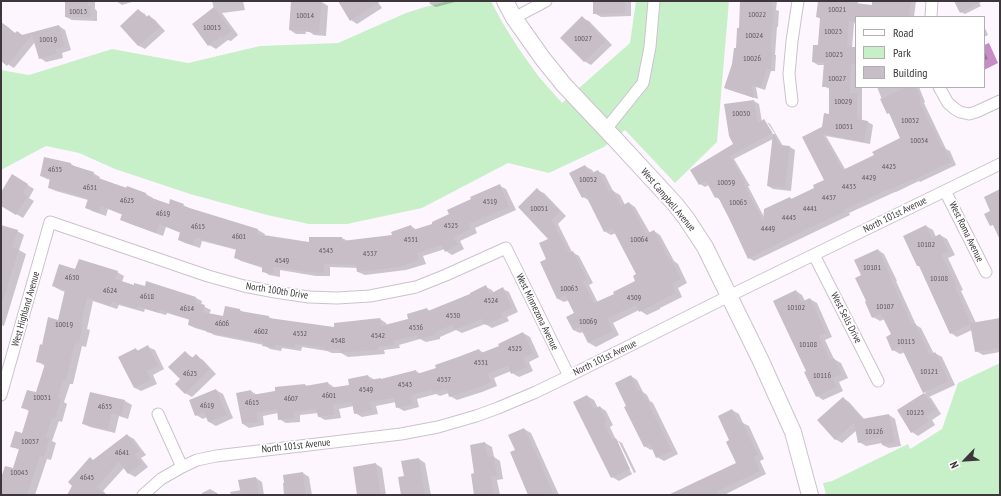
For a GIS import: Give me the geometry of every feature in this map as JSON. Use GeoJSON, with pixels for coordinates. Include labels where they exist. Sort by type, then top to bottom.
{"type":"FeatureCollection","features":[{"type":"Feature","properties":{"kind":"street","name":"West Campbell Avenue"},"geometry":{"type":"LineString","coordinates":[[505,1],[514,18],[543,59],[686,218],[705,247],[760,359],[793,432],[810,495]]}},
{"type":"Feature","properties":{"kind":"street"},"geometry":{"type":"LineString","coordinates":[[514,18],[546,1]]}},
{"type":"Feature","properties":{"kind":"street"},"geometry":{"type":"LineString","coordinates":[[606,129],[642,84],[650,47],[654,1]]}},
{"type":"Feature","properties":{"kind":"street"},"geometry":{"type":"LineString","coordinates":[[792,101],[789,74],[798,1]]}},
{"type":"Feature","properties":{"kind":"street"},"geometry":{"type":"LineString","coordinates":[[931,16],[932,1]]}},
{"type":"Feature","properties":{"kind":"street"},"geometry":{"type":"LineString","coordinates":[[940,88],[948,103],[960,112],[969,114],[1000,101]]}},
{"type":"Feature","properties":{"kind":"street","name":"North 101st Avenue"},"geometry":{"type":"LineString","coordinates":[[143,495],[161,479],[197,460],[216,456],[401,434],[438,427],[498,408],[569,376],[1000,164]]}},
{"type":"Feature","properties":{"kind":"street","name":"West Roma Avenue"},"geometry":{"type":"LineString","coordinates":[[945,191],[986,272]]}},
{"type":"Feature","properties":{"kind":"street","name":"North 100th Drive"},"geometry":{"type":"LineString","coordinates":[[50,222],[208,276],[244,286],[309,297],[337,298],[370,296],[416,287],[506,248]]}},
{"type":"Feature","properties":{"kind":"street","name":"West Highland Avenue"},"geometry":{"type":"LineString","coordinates":[[1,395],[50,222]]}},
{"type":"Feature","properties":{"kind":"street","name":"West Minnezona Avenue"},"geometry":{"type":"LineString","coordinates":[[506,248],[569,376]]}},
{"type":"Feature","properties":{"kind":"street","name":"West Sells Drive"},"geometry":{"type":"LineString","coordinates":[[814,255],[878,381]]}},
{"type":"Feature","properties":{"kind":"street"},"geometry":{"type":"LineString","coordinates":[[158,414],[182,467]]}},
{"type":"Feature","properties":{"kind":"green space"},"geometry":{"type":"Polygon","coordinates":[[[449,1],[491,1],[519,49],[539,77],[562,103],[630,43],[636,1],[729,1],[717,142],[675,183],[625,130],[604,147],[549,173],[508,163],[422,208],[347,224],[309,224],[267,215],[190,194],[115,169],[79,153],[46,146],[1,170],[1,70],[29,75],[112,49],[188,63],[260,46],[338,43],[406,13],[449,1]]]}},
{"type":"Feature","properties":{"kind":"green space"},"geometry":{"type":"Polygon","coordinates":[[[1000,363],[1000,495],[826,495],[823,483],[832,481],[908,444],[910,449],[942,429],[958,383],[1000,363]]]}},
{"type":"Feature","properties":{"kind":"shaded area"},"geometry":{"type":"Polygon","coordinates":[[[989,43],[998,63],[985,70],[985,45],[989,43]]]}},
{"type":"Feature","properties":{"kind":"building"},"geometry":{"type":"Polygon","coordinates":[[[65,1],[88,1],[88,6],[91,6],[90,18],[65,17],[65,1]]]}},
{"type":"Feature","properties":{"kind":"building"},"geometry":{"type":"Polygon","coordinates":[[[291,1],[322,1],[319,33],[289,30],[291,1]]]}},
{"type":"Feature","properties":{"kind":"building"},"geometry":{"type":"Polygon","coordinates":[[[338,1],[381,1],[350,21],[338,1]]]}},
{"type":"Feature","properties":{"kind":"building"},"geometry":{"type":"Polygon","coordinates":[[[593,1],[625,1],[625,13],[593,14],[593,1]]]}},
{"type":"Feature","properties":{"kind":"building"},"geometry":{"type":"Polygon","coordinates":[[[740,1],[772,1],[772,7],[774,7],[771,69],[767,69],[761,88],[752,85],[754,98],[724,88],[732,64],[734,48],[736,48],[737,28],[739,28],[740,1]]]}},
{"type":"Feature","properties":{"kind":"building"},"geometry":{"type":"Polygon","coordinates":[[[818,1],[839,1],[872,5],[872,1],[911,1],[909,16],[855,16],[855,22],[849,21],[847,47],[855,47],[855,64],[851,64],[850,93],[857,93],[857,119],[868,121],[864,142],[822,134],[843,170],[874,155],[872,152],[900,138],[889,113],[887,114],[880,99],[905,88],[916,88],[921,99],[919,100],[931,126],[951,162],[914,180],[913,179],[890,190],[889,189],[844,210],[845,212],[805,230],[748,259],[718,197],[715,198],[706,181],[699,185],[690,170],[733,144],[729,136],[724,104],[754,100],[758,123],[764,119],[773,133],[730,156],[746,184],[744,184],[763,221],[764,209],[790,197],[791,199],[814,188],[813,185],[824,180],[802,137],[822,127],[824,113],[829,114],[829,87],[822,87],[824,63],[812,62],[813,45],[818,45],[820,18],[816,17],[818,1]]]}},
{"type":"Feature","properties":{"kind":"building"},"geometry":{"type":"Polygon","coordinates":[[[954,1],[983,1],[960,13],[954,1]]]}},
{"type":"Feature","properties":{"kind":"building"},"geometry":{"type":"Polygon","coordinates":[[[214,7],[232,31],[208,46],[192,24],[214,7]]]}},
{"type":"Feature","properties":{"kind":"building"},"geometry":{"type":"Polygon","coordinates":[[[138,9],[146,17],[149,15],[160,27],[138,46],[120,26],[138,9]]]}},
{"type":"Feature","properties":{"kind":"building"},"geometry":{"type":"Polygon","coordinates":[[[582,16],[606,41],[584,62],[560,38],[582,16]]]}},
{"type":"Feature","properties":{"kind":"building"},"geometry":{"type":"Polygon","coordinates":[[[1,22],[15,33],[17,31],[22,35],[59,25],[65,47],[56,49],[57,54],[39,59],[32,35],[7,66],[1,61],[1,22]]]}},
{"type":"Feature","properties":{"kind":"building"},"geometry":{"type":"Polygon","coordinates":[[[773,134],[780,145],[790,146],[785,188],[767,186],[773,134]]]}},
{"type":"Feature","properties":{"kind":"building"},"geometry":{"type":"Polygon","coordinates":[[[44,157],[71,163],[71,165],[94,172],[93,176],[126,188],[127,186],[146,193],[146,196],[169,204],[170,199],[184,204],[183,206],[258,229],[257,234],[309,242],[309,237],[342,237],[342,241],[392,235],[391,232],[411,225],[413,230],[432,224],[432,222],[449,214],[447,210],[471,199],[470,197],[500,184],[509,207],[469,224],[471,229],[454,237],[458,245],[445,252],[442,245],[417,253],[420,260],[399,267],[357,272],[356,265],[324,264],[324,273],[274,267],[273,274],[262,272],[262,267],[234,258],[236,249],[196,238],[193,245],[178,240],[180,232],[159,224],[156,233],[120,220],[122,214],[101,206],[99,213],[85,208],[88,199],[48,188],[50,178],[40,176],[44,157]]]}},
{"type":"Feature","properties":{"kind":"building"},"geometry":{"type":"Polygon","coordinates":[[[585,165],[590,174],[598,170],[609,192],[613,190],[621,206],[629,202],[646,234],[654,230],[669,260],[671,259],[681,279],[672,284],[676,293],[654,305],[639,312],[636,305],[607,319],[613,332],[588,343],[580,327],[573,330],[566,317],[574,313],[565,295],[557,299],[540,262],[546,259],[539,243],[548,239],[518,207],[537,188],[560,212],[552,220],[569,253],[573,251],[587,279],[583,281],[594,303],[614,294],[613,292],[635,281],[633,276],[636,274],[612,228],[604,232],[586,196],[582,198],[569,173],[585,165]]]}},
{"type":"Feature","properties":{"kind":"building"},"geometry":{"type":"Polygon","coordinates":[[[12,174],[28,184],[23,193],[28,196],[16,215],[1,206],[1,192],[12,174]]]}},
{"type":"Feature","properties":{"kind":"building"},"geometry":{"type":"Polygon","coordinates":[[[1000,189],[1000,240],[993,225],[990,226],[984,214],[990,211],[984,197],[1000,189]]]}},
{"type":"Feature","properties":{"kind":"building"},"geometry":{"type":"Polygon","coordinates":[[[1,225],[18,230],[12,247],[19,249],[3,301],[1,301],[1,225]]]}},
{"type":"Feature","properties":{"kind":"building"},"geometry":{"type":"Polygon","coordinates":[[[926,225],[932,238],[940,234],[949,252],[942,255],[957,286],[955,287],[971,323],[1000,318],[1000,348],[975,352],[970,324],[950,334],[919,266],[917,266],[903,236],[926,225]]]}},
{"type":"Feature","properties":{"kind":"building"},"geometry":{"type":"Polygon","coordinates":[[[878,249],[912,325],[915,323],[930,355],[935,352],[949,381],[923,393],[901,347],[892,351],[886,337],[891,334],[881,314],[872,318],[855,278],[861,275],[854,260],[878,249]]]}},
{"type":"Feature","properties":{"kind":"building"},"geometry":{"type":"Polygon","coordinates":[[[79,259],[118,271],[115,279],[134,285],[134,283],[145,286],[146,281],[196,297],[195,302],[205,305],[203,312],[223,316],[225,306],[240,309],[240,311],[269,316],[269,318],[334,327],[334,323],[380,318],[381,326],[408,319],[407,314],[427,308],[428,311],[470,294],[486,285],[490,294],[503,287],[512,308],[501,313],[503,317],[485,325],[482,319],[455,330],[452,325],[434,333],[434,335],[418,339],[417,335],[393,341],[394,345],[378,347],[378,350],[340,353],[340,349],[325,350],[325,348],[295,344],[295,348],[275,345],[275,348],[262,346],[263,343],[206,332],[207,331],[188,325],[189,319],[160,310],[159,313],[138,306],[137,309],[112,302],[110,306],[87,298],[81,325],[83,325],[79,344],[75,343],[66,381],[63,380],[58,398],[61,399],[55,419],[52,418],[46,437],[50,438],[44,457],[40,456],[27,495],[1,495],[1,478],[5,466],[13,468],[19,449],[10,447],[15,431],[22,433],[29,410],[21,408],[27,390],[36,392],[45,364],[36,362],[40,344],[42,345],[48,317],[58,320],[65,290],[52,286],[59,264],[75,269],[79,259]]]}},
{"type":"Feature","properties":{"kind":"building"},"geometry":{"type":"Polygon","coordinates":[[[796,290],[801,302],[810,298],[826,333],[819,336],[830,360],[834,358],[842,374],[833,378],[837,387],[816,397],[804,372],[806,371],[773,301],[796,290]]]}},
{"type":"Feature","properties":{"kind":"building"},"geometry":{"type":"Polygon","coordinates":[[[523,332],[533,353],[523,358],[527,367],[511,374],[508,366],[488,374],[491,382],[475,389],[449,397],[447,389],[433,393],[432,390],[411,395],[413,404],[396,408],[394,398],[370,402],[372,410],[354,414],[352,402],[333,405],[334,415],[318,417],[316,409],[294,412],[294,418],[278,420],[277,409],[257,413],[258,422],[242,424],[236,393],[251,390],[252,395],[275,391],[275,387],[305,384],[305,386],[328,382],[329,388],[349,385],[348,379],[368,375],[370,380],[381,379],[416,370],[417,374],[436,368],[435,365],[479,349],[481,353],[499,346],[498,344],[523,332]]]}},
{"type":"Feature","properties":{"kind":"building"},"geometry":{"type":"Polygon","coordinates":[[[148,345],[158,366],[147,371],[151,380],[134,388],[118,357],[136,348],[137,351],[148,345]]]}},
{"type":"Feature","properties":{"kind":"building"},"geometry":{"type":"Polygon","coordinates":[[[185,351],[192,358],[196,354],[210,369],[185,394],[175,384],[180,379],[168,367],[185,351]]]}},
{"type":"Feature","properties":{"kind":"building"},"geometry":{"type":"Polygon","coordinates":[[[631,375],[638,391],[641,390],[645,399],[646,398],[672,451],[656,458],[650,444],[644,447],[624,407],[626,406],[615,383],[631,375]]]}},
{"type":"Feature","properties":{"kind":"building"},"geometry":{"type":"Polygon","coordinates":[[[216,389],[227,415],[208,422],[204,412],[195,416],[189,400],[216,389]]]}},
{"type":"Feature","properties":{"kind":"building"},"geometry":{"type":"Polygon","coordinates":[[[90,392],[125,400],[122,416],[112,413],[108,430],[82,424],[90,392]]]}},
{"type":"Feature","properties":{"kind":"building"},"geometry":{"type":"Polygon","coordinates":[[[924,393],[936,410],[926,416],[929,421],[911,433],[897,410],[924,393]]]}},
{"type":"Feature","properties":{"kind":"building"},"geometry":{"type":"Polygon","coordinates":[[[587,395],[594,409],[600,406],[607,422],[604,423],[612,440],[616,438],[630,469],[611,478],[573,402],[587,395]]]}},
{"type":"Feature","properties":{"kind":"building"},"geometry":{"type":"Polygon","coordinates":[[[843,397],[862,419],[889,414],[895,442],[882,445],[880,438],[858,443],[854,423],[835,440],[817,420],[843,397]]]}},
{"type":"Feature","properties":{"kind":"building"},"geometry":{"type":"Polygon","coordinates":[[[732,409],[739,423],[742,422],[758,455],[754,457],[760,471],[717,492],[718,495],[668,495],[736,463],[726,442],[729,440],[718,416],[732,409]]]}},
{"type":"Feature","properties":{"kind":"building"},"geometry":{"type":"Polygon","coordinates":[[[524,428],[554,495],[528,495],[510,452],[515,450],[508,435],[524,428]]]}},
{"type":"Feature","properties":{"kind":"building"},"geometry":{"type":"Polygon","coordinates":[[[127,434],[140,451],[135,454],[142,463],[128,474],[119,462],[97,487],[106,495],[67,495],[72,486],[68,482],[90,457],[93,460],[127,434]]]}},
{"type":"Feature","properties":{"kind":"building"},"geometry":{"type":"Polygon","coordinates":[[[485,442],[488,457],[494,456],[497,476],[491,477],[494,495],[474,495],[471,474],[474,473],[470,445],[485,442]]]}},
{"type":"Feature","properties":{"kind":"building"},"geometry":{"type":"Polygon","coordinates":[[[419,458],[425,495],[401,495],[398,477],[404,476],[401,461],[419,458]]]}},
{"type":"Feature","properties":{"kind":"building"},"geometry":{"type":"Polygon","coordinates":[[[376,463],[381,495],[357,495],[353,467],[376,463]]]}},
{"type":"Feature","properties":{"kind":"building"},"geometry":{"type":"Polygon","coordinates":[[[303,472],[306,495],[284,495],[283,475],[303,472]]]}},
{"type":"Feature","properties":{"kind":"building"},"geometry":{"type":"Polygon","coordinates":[[[256,477],[259,495],[241,495],[238,480],[256,477]]]}}]}
